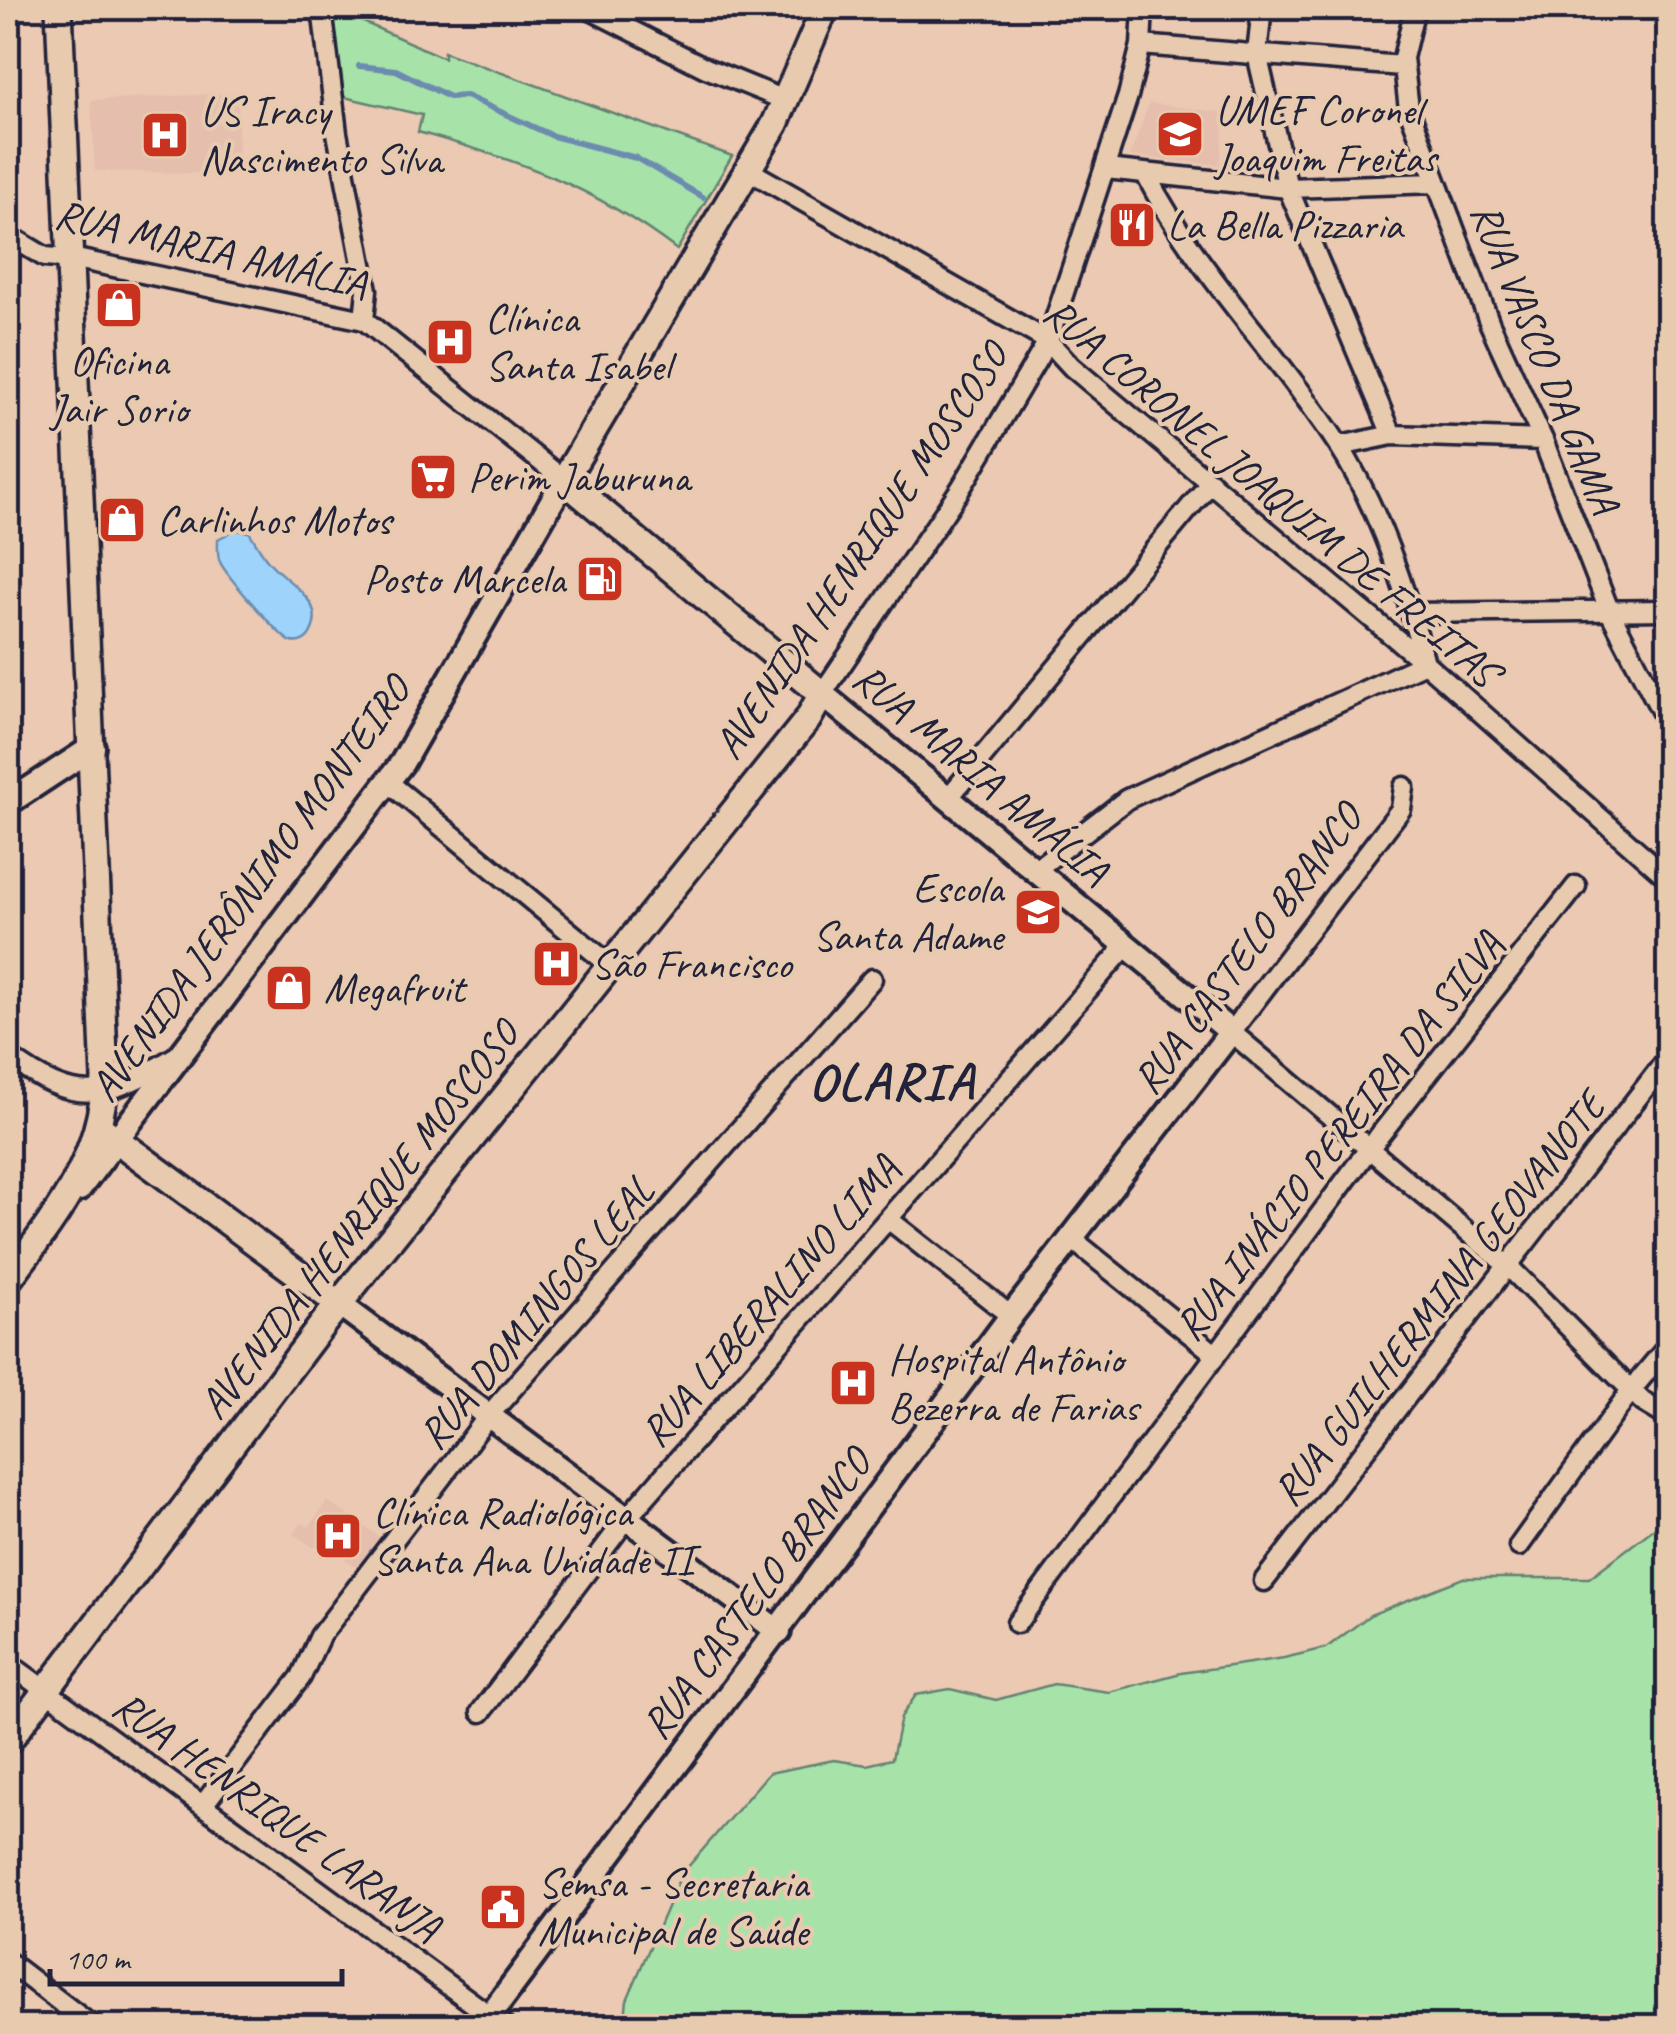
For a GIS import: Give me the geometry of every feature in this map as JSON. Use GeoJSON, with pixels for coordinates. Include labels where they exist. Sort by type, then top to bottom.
{"type":"FeatureCollection","features":[{"type":"Feature","properties":{"kind":"main road"},"geometry":{"type":"LineString","coordinates":[[9,1274],[58,1214],[108,1134],[59,8]]}},
{"type":"Feature","properties":{"kind":"main road","name":"AVENIDA JERÔNIMO MONTEIRO"},"geometry":{"type":"LineString","coordinates":[[564,480],[787,101],[826,8]]}},
{"type":"Feature","properties":{"kind":"main road","name":"RUA MARIA AMÁLIA"},"geometry":{"type":"LineString","coordinates":[[564,480],[822,694]]}},
{"type":"Feature","properties":{"kind":"main road","name":"AVENIDA HENRIQUE MOSCOSO"},"geometry":{"type":"LineString","coordinates":[[8,1741],[339,1304],[808,719],[822,694]]}},
{"type":"Feature","properties":{"kind":"main road"},"geometry":{"type":"LineString","coordinates":[[108,1134],[339,1304]]}},
{"type":"Feature","properties":{"kind":"street"},"geometry":{"type":"LineString","coordinates":[[322,8],[337,132],[368,290],[364,320]]}},
{"type":"Feature","properties":{"kind":"street"},"geometry":{"type":"LineString","coordinates":[[587,8],[706,68],[787,101]]}},
{"type":"Feature","properties":{"kind":"street","name":"AVENIDA HENRIQUE MOSCOSO"},"geometry":{"type":"LineString","coordinates":[[822,694],[961,488],[1048,341],[1106,169],[1140,46],[1143,8]]}},
{"type":"Feature","properties":{"kind":"street"},"geometry":{"type":"LineString","coordinates":[[1262,8],[1257,54],[1288,188],[1392,435]]}},
{"type":"Feature","properties":{"kind":"street","name":"RUA VASCO DA GAMA"},"geometry":{"type":"LineString","coordinates":[[1415,8],[1402,66],[1404,90],[1436,183],[1609,610],[1668,724]]}},
{"type":"Feature","properties":{"kind":"street"},"geometry":{"type":"LineString","coordinates":[[1140,46],[1402,66]]}},
{"type":"Feature","properties":{"kind":"street"},"geometry":{"type":"LineString","coordinates":[[1106,169],[1288,188],[1436,183]]}},
{"type":"Feature","properties":{"kind":"street","name":"RUA CORONEL JOAQUIM DE FREITAS"},"geometry":{"type":"LineString","coordinates":[[748,170],[1048,341],[1072,367],[1425,663],[1668,878]]}},
{"type":"Feature","properties":{"kind":"street"},"geometry":{"type":"LineString","coordinates":[[1035,870],[1127,798],[1425,663],[1402,579],[1340,446],[1196,256],[1146,175]]}},
{"type":"Feature","properties":{"kind":"street","name":"RUA MARIA AMÁLIA"},"geometry":{"type":"LineString","coordinates":[[8,235],[45,257],[364,320],[564,480]]}},
{"type":"Feature","properties":{"kind":"street"},"geometry":{"type":"LineString","coordinates":[[1340,446],[1392,435],[1543,440]]}},
{"type":"Feature","properties":{"kind":"street","name":"AVENIDA JERÔNIMO MONTEIRO"},"geometry":{"type":"LineString","coordinates":[[108,1134],[180,1054],[388,782],[564,480]]}},
{"type":"Feature","properties":{"kind":"street"},"geometry":{"type":"LineString","coordinates":[[949,797],[1211,482]]}},
{"type":"Feature","properties":{"kind":"street"},"geometry":{"type":"LineString","coordinates":[[1412,613],[1668,610]]}},
{"type":"Feature","properties":{"kind":"street","name":"RUA MARIA AMÁLIA"},"geometry":{"type":"LineString","coordinates":[[822,694],[1510,1267],[1632,1389],[1668,1417]]}},
{"type":"Feature","properties":{"kind":"street"},"geometry":{"type":"LineString","coordinates":[[8,803],[92,747]]}},
{"type":"Feature","properties":{"kind":"street"},"geometry":{"type":"LineString","coordinates":[[388,782],[610,966]]}},
{"type":"Feature","properties":{"kind":"street","name":"RUA CASTELO BRANCO"},"geometry":{"type":"LineString","coordinates":[[489,2024],[1010,1316],[1401,808],[1404,787]]}},
{"type":"Feature","properties":{"kind":"street","name":"RUA INÁCIO PEREIRA DA SILVA"},"geometry":{"type":"LineString","coordinates":[[1017,1623],[1368,1150],[1576,886]]}},
{"type":"Feature","properties":{"kind":"street","name":"RUA LIBERALINO LIMA"},"geometry":{"type":"LineString","coordinates":[[481,1712],[627,1518],[1125,947]]}},
{"type":"Feature","properties":{"kind":"street","name":"RUA DOMINGOS LEAL"},"geometry":{"type":"LineString","coordinates":[[203,1805],[301,1678],[320,1636],[490,1414],[872,979]]}},
{"type":"Feature","properties":{"kind":"street"},"geometry":{"type":"LineString","coordinates":[[8,1056],[58,1089],[82,1093],[105,1090],[180,1054]]}},
{"type":"Feature","properties":{"kind":"street","name":"RUA GUILHERMINA GEOVANOTE"},"geometry":{"type":"LineString","coordinates":[[1264,1582],[1668,1058]]}},
{"type":"Feature","properties":{"kind":"street"},"geometry":{"type":"LineString","coordinates":[[888,1219],[1010,1316]]}},
{"type":"Feature","properties":{"kind":"street"},"geometry":{"type":"LineString","coordinates":[[1072,1240],[1214,1354]]}},
{"type":"Feature","properties":{"kind":"street"},"geometry":{"type":"LineString","coordinates":[[339,1304],[779,1632]]}},
{"type":"Feature","properties":{"kind":"street"},"geometry":{"type":"LineString","coordinates":[[1519,1546],[1632,1389],[1668,1346]]}},
{"type":"Feature","properties":{"kind":"street","name":"RUA HENRIQUE LARANJA"},"geometry":{"type":"LineString","coordinates":[[8,1663],[203,1805],[489,2024]]}},
{"type":"Feature","properties":{"kind":"street"},"geometry":{"type":"LineString","coordinates":[[8,1962],[92,2026]]}},
{"type":"Feature","properties":{"kind":"shaded area","name":"US Iracy Nascimento Silva"},"geometry":{"type":"Polygon","coordinates":[[[238,93],[238,174],[95,171],[91,100],[238,93]]]}},
{"type":"Feature","properties":{"kind":"shaded area","name":"UMEF Coronel Joaquim Freitas"},"geometry":{"type":"Polygon","coordinates":[[[1149,103],[1225,113],[1220,165],[1130,156],[1149,103]]]}},
{"type":"Feature","properties":{"kind":"shaded area","name":"Clínica Radiológica Santa Ana Unidade II"},"geometry":{"type":"Polygon","coordinates":[[[327,1501],[381,1538],[359,1569],[320,1541],[314,1548],[294,1534],[302,1523],[309,1527],[327,1501]]]}},
{"type":"Feature","properties":{"kind":"green space"},"geometry":{"type":"Polygon","coordinates":[[[332,8],[444,58],[444,52],[732,156],[677,250],[615,208],[554,178],[418,132],[422,115],[344,97],[332,8]]]}},
{"type":"Feature","properties":{"kind":"green space"},"geometry":{"type":"Polygon","coordinates":[[[1668,1518],[1668,2026],[624,2026],[627,2000],[681,1875],[769,1773],[834,1760],[867,1765],[892,1759],[901,1717],[916,1695],[950,1689],[996,1700],[1054,1684],[1109,1692],[1181,1673],[1284,1658],[1326,1648],[1370,1615],[1463,1578],[1589,1578],[1668,1518]]]}},
{"type":"Feature","properties":{"kind":"water"},"geometry":{"type":"Polygon","coordinates":[[[235,530],[249,532],[268,560],[310,602],[315,621],[310,635],[303,640],[286,639],[220,562],[218,539],[235,530]]]}},
{"type":"Feature","properties":{"kind":"waterway"},"geometry":{"type":"LineString","coordinates":[[359,66],[396,70],[449,97],[466,96],[553,136],[636,158],[703,197]]}},
{"type":"Feature","properties":{"kind":"place","name":"UMEF Coronel Joaquim Freitas"},"geometry":{"type":"Point","coordinates":[1180,134]}},
{"type":"Feature","properties":{"kind":"place","name":"US Iracy Nascimento Silva"},"geometry":{"type":"Point","coordinates":[165,135]}},
{"type":"Feature","properties":{"kind":"place","name":"La Bella Pizzaria"},"geometry":{"type":"Point","coordinates":[1132,225]}},
{"type":"Feature","properties":{"kind":"place","name":"Oficina Jair Sorio"},"geometry":{"type":"Point","coordinates":[119,305]}},
{"type":"Feature","properties":{"kind":"place","name":"Clínica Santa Isabel"},"geometry":{"type":"Point","coordinates":[450,342]}},
{"type":"Feature","properties":{"kind":"place","name":"Perim Jaburuna"},"geometry":{"type":"Point","coordinates":[433,477]}},
{"type":"Feature","properties":{"kind":"place","name":"Carlinhos Motos"},"geometry":{"type":"Point","coordinates":[122,520]}},
{"type":"Feature","properties":{"kind":"place","name":"Posto Marcela"},"geometry":{"type":"Point","coordinates":[600,579]}},
{"type":"Feature","properties":{"kind":"place","name":"Escola Santa Adame"},"geometry":{"type":"Point","coordinates":[1038,912]}},
{"type":"Feature","properties":{"kind":"place","name":"São Francisco"},"geometry":{"type":"Point","coordinates":[556,964]}},
{"type":"Feature","properties":{"kind":"place","name":"Megafruit"},"geometry":{"type":"Point","coordinates":[289,988]}},
{"type":"Feature","properties":{"kind":"place","name":"Hospital Antônio Bezerra de Farias"},"geometry":{"type":"Point","coordinates":[853,1383]}},
{"type":"Feature","properties":{"kind":"place","name":"Clínica Radiológica Santa Ana Unidade II"},"geometry":{"type":"Point","coordinates":[338,1536]}},
{"type":"Feature","properties":{"kind":"place","name":"Semsa - Secretaria Municipal de Saúde"},"geometry":{"type":"Point","coordinates":[503,1907]}},
{"type":"Feature","properties":{"kind":"district","name":"OLARIA"},"geometry":{"type":"Point","coordinates":[892,1082]}}]}
